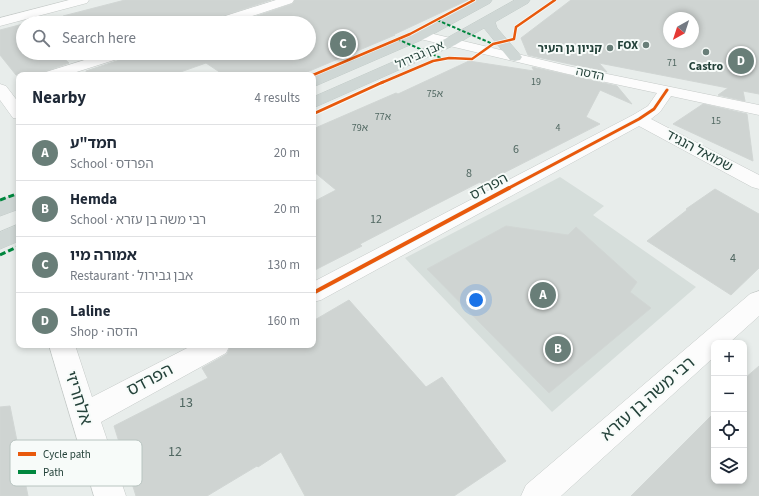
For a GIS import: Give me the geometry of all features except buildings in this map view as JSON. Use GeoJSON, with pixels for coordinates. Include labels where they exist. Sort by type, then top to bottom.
{"type":"FeatureCollection","features":[{"type":"Feature","properties":{"kind":"main road","name":"אבן גבירול"},"geometry":{"type":"LineString","coordinates":[[316,81],[421,35],[486,0]]}},
{"type":"Feature","properties":{"kind":"main road","name":"אבן גבירול"},"geometry":{"type":"LineString","coordinates":[[316,102],[450,42],[524,0]]}},
{"type":"Feature","properties":{"kind":"main road"},"geometry":{"type":"LineString","coordinates":[[488,20],[491,29],[515,57]]}},
{"type":"Feature","properties":{"kind":"main road"},"geometry":{"type":"LineString","coordinates":[[0,208],[16,202]]}},
{"type":"Feature","properties":{"kind":"main road"},"geometry":{"type":"LineString","coordinates":[[0,241],[16,233]]}},
{"type":"Feature","properties":{"kind":"street"},"geometry":{"type":"LineString","coordinates":[[23,16],[83,0]]}},
{"type":"Feature","properties":{"kind":"street"},"geometry":{"type":"LineString","coordinates":[[239,16],[288,0]]}},
{"type":"Feature","properties":{"kind":"street"},"geometry":{"type":"LineString","coordinates":[[0,22],[16,18]]}},
{"type":"Feature","properties":{"kind":"street","name":"הדסה"},"geometry":{"type":"LineString","coordinates":[[421,35],[759,110]]}},
{"type":"Feature","properties":{"kind":"street"},"geometry":{"type":"LineString","coordinates":[[61,72],[99,60]]}},
{"type":"Feature","properties":{"kind":"street"},"geometry":{"type":"LineString","coordinates":[[16,86],[1,90],[16,110]]}},
{"type":"Feature","properties":{"kind":"street","name":"הפרדס"},"geometry":{"type":"LineString","coordinates":[[316,292],[639,119],[654,109],[668,90]]}},
{"type":"Feature","properties":{"kind":"street","name":"שמואל הנגיד"},"geometry":{"type":"LineString","coordinates":[[639,119],[759,183]]}},
{"type":"Feature","properties":{"kind":"street","name":"רבי משה בן עזרא"},"geometry":{"type":"LineString","coordinates":[[537,496],[759,301]]}},
{"type":"Feature","properties":{"kind":"street","name":"אלחריזי"},"geometry":{"type":"LineString","coordinates":[[63,348],[92,440]]}},
{"type":"Feature","properties":{"kind":"street","name":"הפרדס"},"geometry":{"type":"LineString","coordinates":[[84,416],[211,348]]}},
{"type":"Feature","properties":{"kind":"street","name":"אלחריזי"},"geometry":{"type":"LineString","coordinates":[[107,486],[110,496]]}},
{"type":"Feature","properties":{"kind":"shaded area"},"geometry":{"type":"Polygon","coordinates":[[[560,177],[604,206],[593,215],[696,287],[552,412],[405,258],[560,177]]]}},
{"type":"Feature","properties":{"kind":"marked path"},"geometry":{"type":"LineString","coordinates":[[437,20],[493,44]]}},
{"type":"Feature","properties":{"kind":"marked path"},"geometry":{"type":"LineString","coordinates":[[397,39],[441,58]]}},
{"type":"Feature","properties":{"kind":"marked path"},"geometry":{"type":"LineString","coordinates":[[0,200],[16,194]]}},
{"type":"Feature","properties":{"kind":"marked path"},"geometry":{"type":"LineString","coordinates":[[0,255],[16,247]]}},
{"type":"Feature","properties":{"kind":"cycle path"},"geometry":{"type":"LineString","coordinates":[[316,74],[410,34],[474,0]]}},
{"type":"Feature","properties":{"kind":"cycle path"},"geometry":{"type":"LineString","coordinates":[[316,113],[427,63],[449,58],[472,59],[493,44],[514,39],[516,27],[555,0]]}},
{"type":"Feature","properties":{"kind":"cycle path"},"geometry":{"type":"LineString","coordinates":[[316,291],[639,119],[654,109],[667,90]]}},
{"type":"Feature","properties":{"kind":"place","name":"אמורה מיו"},"geometry":{"type":"Point","coordinates":[343,44]}},
{"type":"Feature","properties":{"kind":"place","name":"FOX"},"geometry":{"type":"Point","coordinates":[646,45]}},
{"type":"Feature","properties":{"kind":"place","name":"קניון גן העיר"},"geometry":{"type":"Point","coordinates":[610,48]}},
{"type":"Feature","properties":{"kind":"place","name":"Castro"},"geometry":{"type":"Point","coordinates":[706,52]}},
{"type":"Feature","properties":{"kind":"place","name":"Laline"},"geometry":{"type":"Point","coordinates":[741,61]}},
{"type":"Feature","properties":{"kind":"place","name":"חמד\"ע"},"geometry":{"type":"Point","coordinates":[543,295]}},
{"type":"Feature","properties":{"kind":"place","name":"Hemda"},"geometry":{"type":"Point","coordinates":[558,349]}}]}
